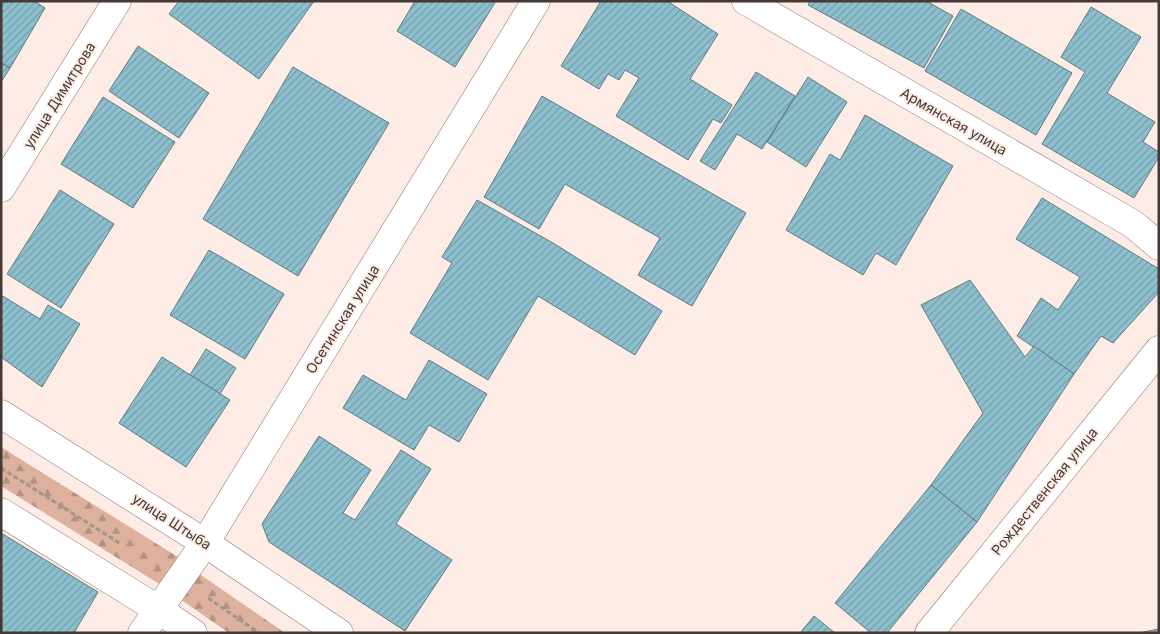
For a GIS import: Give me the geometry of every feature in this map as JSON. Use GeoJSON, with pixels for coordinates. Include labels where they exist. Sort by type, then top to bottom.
{"type":"FeatureCollection","features":[{"type":"Feature","properties":{"kind":"street","name":"улица Димитрова"},"geometry":{"type":"LineString","coordinates":[[1,188],[117,1]]}},
{"type":"Feature","properties":{"kind":"street","name":"Осетинская улица"},"geometry":{"type":"LineString","coordinates":[[142,633],[206,542],[536,1]]}},
{"type":"Feature","properties":{"kind":"street","name":"Армянская улица"},"geometry":{"type":"LineString","coordinates":[[746,1],[1133,224],[1159,246]]}},
{"type":"Feature","properties":{"kind":"street","name":"Рождественская улица"},"geometry":{"type":"LineString","coordinates":[[928,633],[1159,350]]}},
{"type":"Feature","properties":{"kind":"street","name":"улица Штыба"},"geometry":{"type":"LineString","coordinates":[[1,414],[206,542],[339,633]]}},
{"type":"Feature","properties":{"kind":"street"},"geometry":{"type":"LineString","coordinates":[[1,512],[193,633]]}},
{"type":"Feature","properties":{"kind":"path"},"geometry":{"type":"LineString","coordinates":[[1,468],[126,547]]}},
{"type":"Feature","properties":{"kind":"path"},"geometry":{"type":"LineString","coordinates":[[206,597],[259,633]]}},
{"type":"Feature","properties":{"kind":"green space"},"geometry":{"type":"Polygon","coordinates":[[[1,447],[178,557],[161,585],[1,486],[1,447]]]}},
{"type":"Feature","properties":{"kind":"green space"},"geometry":{"type":"Polygon","coordinates":[[[198,573],[285,633],[229,633],[180,599],[198,573]]]}},
{"type":"Feature","properties":{"kind":"building"},"geometry":{"type":"Polygon","coordinates":[[[1,1],[34,1],[45,8],[10,68],[1,63],[1,1]]]}},
{"type":"Feature","properties":{"kind":"building"},"geometry":{"type":"Polygon","coordinates":[[[179,1],[314,1],[259,79],[169,14],[179,1]]]}},
{"type":"Feature","properties":{"kind":"building"},"geometry":{"type":"Polygon","coordinates":[[[415,1],[496,1],[455,67],[397,31],[415,1]]]}},
{"type":"Feature","properties":{"kind":"building"},"geometry":{"type":"Polygon","coordinates":[[[601,1],[667,1],[718,34],[690,79],[732,105],[721,123],[713,119],[688,160],[616,116],[639,78],[625,70],[619,80],[608,74],[599,89],[561,66],[601,1]]]}},
{"type":"Feature","properties":{"kind":"building"},"geometry":{"type":"Polygon","coordinates":[[[810,1],[926,1],[953,16],[924,68],[808,5],[810,1]]]}},
{"type":"Feature","properties":{"kind":"building"},"geometry":{"type":"Polygon","coordinates":[[[1091,7],[1141,37],[1107,93],[1155,122],[1143,142],[1159,152],[1159,157],[1134,198],[1042,144],[1085,72],[1061,57],[1091,7]]]}},
{"type":"Feature","properties":{"kind":"building"},"geometry":{"type":"Polygon","coordinates":[[[961,9],[1072,73],[1036,135],[925,71],[961,9]]]}},
{"type":"Feature","properties":{"kind":"building"},"geometry":{"type":"Polygon","coordinates":[[[138,46],[209,93],[179,138],[109,91],[138,46]]]}},
{"type":"Feature","properties":{"kind":"building"},"geometry":{"type":"Polygon","coordinates":[[[1,63],[10,68],[1,82],[1,63]]]}},
{"type":"Feature","properties":{"kind":"building"},"geometry":{"type":"Polygon","coordinates":[[[293,67],[389,123],[298,276],[203,219],[293,67]]]}},
{"type":"Feature","properties":{"kind":"building"},"geometry":{"type":"Polygon","coordinates":[[[756,72],[795,96],[762,149],[737,134],[715,170],[700,161],[756,72]]]}},
{"type":"Feature","properties":{"kind":"building"},"geometry":{"type":"Polygon","coordinates":[[[808,77],[847,102],[806,167],[767,142],[808,77]]]}},
{"type":"Feature","properties":{"kind":"building"},"geometry":{"type":"Polygon","coordinates":[[[542,96],[746,213],[692,306],[638,275],[660,238],[565,184],[539,229],[484,197],[542,96]]]}},
{"type":"Feature","properties":{"kind":"building"},"geometry":{"type":"Polygon","coordinates":[[[103,97],[175,142],[133,208],[61,164],[103,97]]]}},
{"type":"Feature","properties":{"kind":"building"},"geometry":{"type":"Polygon","coordinates":[[[865,115],[953,166],[896,265],[876,253],[863,275],[786,230],[830,154],[840,160],[865,115]]]}},
{"type":"Feature","properties":{"kind":"building"},"geometry":{"type":"Polygon","coordinates":[[[60,190],[114,224],[61,308],[7,274],[60,190]]]}},
{"type":"Feature","properties":{"kind":"building"},"geometry":{"type":"Polygon","coordinates":[[[1042,198],[1159,269],[1159,292],[1113,343],[1101,336],[1074,374],[1017,336],[1041,298],[1058,310],[1080,277],[1016,239],[1042,198]]]}},
{"type":"Feature","properties":{"kind":"building"},"geometry":{"type":"Polygon","coordinates":[[[477,200],[553,243],[662,311],[635,355],[538,296],[488,380],[410,333],[452,263],[442,257],[477,200]]]}},
{"type":"Feature","properties":{"kind":"building"},"geometry":{"type":"Polygon","coordinates":[[[209,250],[284,294],[245,359],[170,315],[209,250]]]}},
{"type":"Feature","properties":{"kind":"building"},"geometry":{"type":"Polygon","coordinates":[[[970,280],[1025,357],[1034,346],[1074,374],[977,522],[931,485],[983,413],[921,305],[970,280]]]}},
{"type":"Feature","properties":{"kind":"building"},"geometry":{"type":"Polygon","coordinates":[[[1,295],[40,319],[48,305],[80,324],[42,387],[1,357],[1,295]]]}},
{"type":"Feature","properties":{"kind":"building"},"geometry":{"type":"Polygon","coordinates":[[[206,349],[236,368],[220,394],[190,375],[206,349]]]}},
{"type":"Feature","properties":{"kind":"building"},"geometry":{"type":"Polygon","coordinates":[[[162,357],[230,400],[186,467],[119,423],[162,357]]]}},
{"type":"Feature","properties":{"kind":"building"},"geometry":{"type":"Polygon","coordinates":[[[429,360],[487,394],[459,442],[429,425],[414,450],[343,408],[363,375],[406,400],[429,360]]]}},
{"type":"Feature","properties":{"kind":"building"},"geometry":{"type":"Polygon","coordinates":[[[319,436],[371,470],[343,513],[355,520],[401,450],[431,469],[396,524],[452,560],[405,631],[269,542],[262,524],[319,436]]]}},
{"type":"Feature","properties":{"kind":"building"},"geometry":{"type":"Polygon","coordinates":[[[931,485],[977,522],[887,633],[871,633],[835,603],[931,485]]]}},
{"type":"Feature","properties":{"kind":"building"},"geometry":{"type":"Polygon","coordinates":[[[1,533],[98,592],[74,633],[1,633],[3,622],[1,621],[1,533]]]}},
{"type":"Feature","properties":{"kind":"building"},"geometry":{"type":"Polygon","coordinates":[[[814,616],[835,633],[800,633],[814,616]]]}},
{"type":"Feature","properties":{"kind":"building"},"geometry":{"type":"Polygon","coordinates":[[[1159,629],[1159,633],[1139,633],[1159,629]]]}}]}
